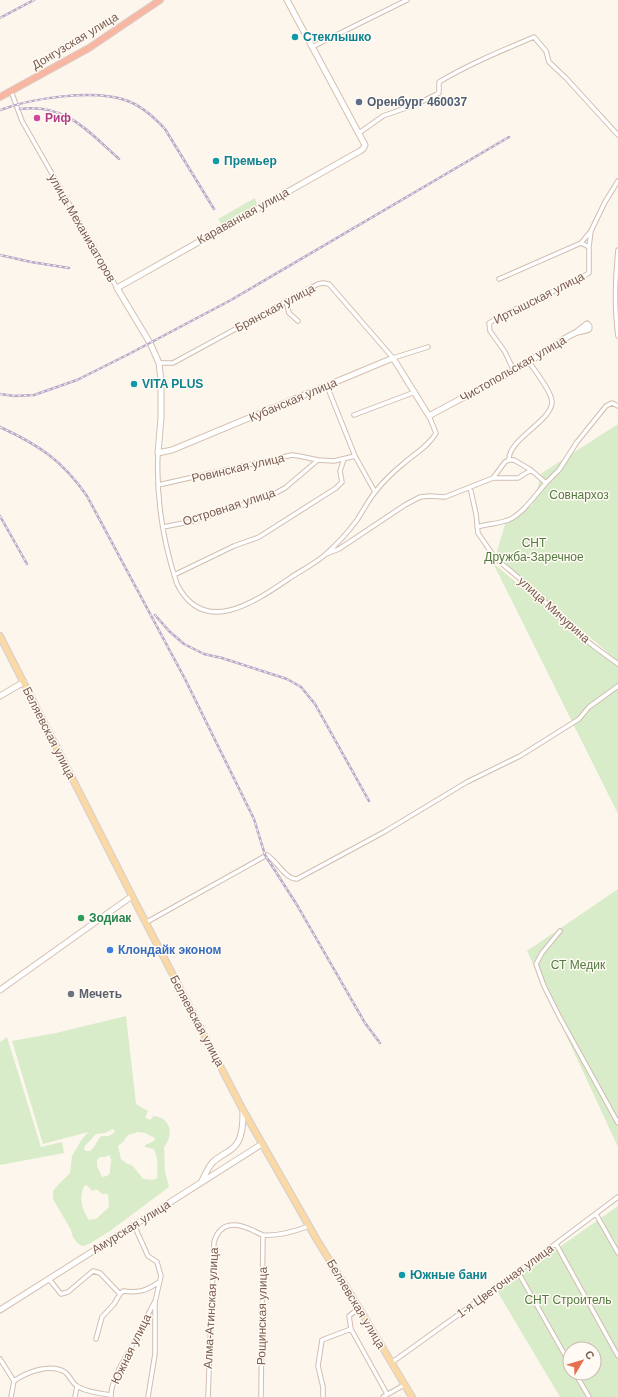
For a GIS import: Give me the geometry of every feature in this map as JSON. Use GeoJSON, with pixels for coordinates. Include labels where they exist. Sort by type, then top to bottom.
{"type":"FeatureCollection","features":[{"type":"Feature","properties":{"kind":"highway","name":"Донгузская улица"},"geometry":{"type":"LineString","coordinates":[[0,97],[89,48],[160,0]]}},
{"type":"Feature","properties":{"kind":"main road","name":"Беляевская улица"},"geometry":{"type":"LineString","coordinates":[[0,636],[145,923],[243,1110],[309,1226],[412,1397]]}},
{"type":"Feature","properties":{"kind":"street"},"geometry":{"type":"LineString","coordinates":[[287,0],[359,133],[383,116],[417,104],[439,93],[439,82],[458,71],[492,54],[534,37],[546,52],[549,62],[566,78],[618,136]]}},
{"type":"Feature","properties":{"kind":"street"},"geometry":{"type":"LineString","coordinates":[[312,47],[407,0]]}},
{"type":"Feature","properties":{"kind":"street","name":"улица Механизаторов"},"geometry":{"type":"LineString","coordinates":[[11,91],[22,121],[150,343],[159,363],[161,381],[161,418],[158,453]]}},
{"type":"Feature","properties":{"kind":"street","name":"Караванная улица"},"geometry":{"type":"LineString","coordinates":[[117,288],[363,149],[365,145],[364,141],[359,133]]}},
{"type":"Feature","properties":{"kind":"street"},"geometry":{"type":"LineString","coordinates":[[499,279],[581,243],[591,231],[605,202],[618,181]]}},
{"type":"Feature","properties":{"kind":"street"},"geometry":{"type":"LineString","coordinates":[[581,243],[589,247],[591,231]]}},
{"type":"Feature","properties":{"kind":"street","name":"Иртышская улица"},"geometry":{"type":"LineString","coordinates":[[514,371],[505,352],[490,331],[488,323],[589,273],[589,247]]}},
{"type":"Feature","properties":{"kind":"street"},"geometry":{"type":"LineString","coordinates":[[618,250],[616,267],[615,314],[618,336]]}},
{"type":"Feature","properties":{"kind":"street","name":"Брянская улица"},"geometry":{"type":"LineString","coordinates":[[159,363],[173,363],[318,284],[329,284],[393,358],[415,392],[428,416]]}},
{"type":"Feature","properties":{"kind":"street"},"geometry":{"type":"LineString","coordinates":[[286,301],[289,314],[298,320]]}},
{"type":"Feature","properties":{"kind":"street","name":"Чистопольская улица"},"geometry":{"type":"LineString","coordinates":[[428,416],[514,371],[551,346],[578,331]]}},
{"type":"Feature","properties":{"kind":"street","name":"Кубанская улица"},"geometry":{"type":"LineString","coordinates":[[158,453],[172,450],[393,358],[428,347]]}},
{"type":"Feature","properties":{"kind":"street"},"geometry":{"type":"LineString","coordinates":[[509,460],[509,455],[513,447],[547,413],[552,406],[552,401],[544,383],[529,362]]}},
{"type":"Feature","properties":{"kind":"street"},"geometry":{"type":"LineString","coordinates":[[327,386],[355,456],[375,492]]}},
{"type":"Feature","properties":{"kind":"street"},"geometry":{"type":"LineString","coordinates":[[354,415],[415,392]]}},
{"type":"Feature","properties":{"kind":"street"},"geometry":{"type":"LineString","coordinates":[[478,526],[506,521],[515,517],[559,470],[577,442],[606,406],[612,403],[618,406]]}},
{"type":"Feature","properties":{"kind":"street"},"geometry":{"type":"LineString","coordinates":[[158,453],[159,508],[174,575],[182,593],[195,606],[203,610],[212,612],[234,610],[271,591],[325,554],[356,522],[375,492],[402,464],[432,439],[436,433],[428,416]]}},
{"type":"Feature","properties":{"kind":"street","name":"Ровинская улица"},"geometry":{"type":"LineString","coordinates":[[158,485],[292,455],[318,460]]}},
{"type":"Feature","properties":{"kind":"street"},"geometry":{"type":"LineString","coordinates":[[318,460],[334,461],[355,456]]}},
{"type":"Feature","properties":{"kind":"street"},"geometry":{"type":"LineString","coordinates":[[174,575],[234,546],[259,537],[336,488],[342,482],[340,471],[344,459]]}},
{"type":"Feature","properties":{"kind":"street","name":"Островная улица"},"geometry":{"type":"LineString","coordinates":[[163,527],[194,521],[270,496],[285,488],[318,460]]}},
{"type":"Feature","properties":{"kind":"street"},"geometry":{"type":"LineString","coordinates":[[493,478],[505,462],[514,460],[531,470],[546,483]]}},
{"type":"Feature","properties":{"kind":"street"},"geometry":{"type":"LineString","coordinates":[[325,554],[339,549],[405,505],[420,498],[429,496],[445,497],[493,478],[518,478],[531,470]]}},
{"type":"Feature","properties":{"kind":"street","name":"улица Мичурина"},"geometry":{"type":"LineString","coordinates":[[470,487],[478,533],[495,558],[592,645],[618,664]]}},
{"type":"Feature","properties":{"kind":"street"},"geometry":{"type":"LineString","coordinates":[[0,696],[24,682]]}},
{"type":"Feature","properties":{"kind":"street"},"geometry":{"type":"LineString","coordinates":[[145,923],[267,855],[272,858],[289,876],[293,879],[297,879],[384,832],[467,782],[520,756],[579,719],[588,707],[618,686]]}},
{"type":"Feature","properties":{"kind":"street"},"geometry":{"type":"LineString","coordinates":[[0,990],[132,896]]}},
{"type":"Feature","properties":{"kind":"street"},"geometry":{"type":"LineString","coordinates":[[560,931],[542,953],[536,964],[544,986],[559,1016],[618,1123]]}},
{"type":"Feature","properties":{"kind":"street"},"geometry":{"type":"LineString","coordinates":[[201,1183],[217,1158],[235,1146],[239,1139],[243,1122],[243,1110]]}},
{"type":"Feature","properties":{"kind":"street","name":"Амурская улица"},"geometry":{"type":"LineString","coordinates":[[0,1310],[262,1144]]}},
{"type":"Feature","properties":{"kind":"street","name":"1-я Цветочная улица"},"geometry":{"type":"LineString","coordinates":[[391,1363],[518,1272],[618,1197]]}},
{"type":"Feature","properties":{"kind":"street"},"geometry":{"type":"LineString","coordinates":[[596,1214],[618,1253]]}},
{"type":"Feature","properties":{"kind":"street"},"geometry":{"type":"LineString","coordinates":[[134,1225],[148,1256],[157,1262],[161,1276],[155,1302],[154,1354],[148,1397]]}},
{"type":"Feature","properties":{"kind":"street","name":"Алма-Атинская улица"},"geometry":{"type":"LineString","coordinates":[[208,1397],[214,1242],[216,1235],[221,1228],[235,1225],[242,1226],[263,1235]]}},
{"type":"Feature","properties":{"kind":"street"},"geometry":{"type":"LineString","coordinates":[[263,1235],[295,1232],[309,1226]]}},
{"type":"Feature","properties":{"kind":"street","name":"Рощинская улица"},"geometry":{"type":"LineString","coordinates":[[261,1397],[263,1235]]}},
{"type":"Feature","properties":{"kind":"street"},"geometry":{"type":"LineString","coordinates":[[556,1244],[618,1356]]}},
{"type":"Feature","properties":{"kind":"street"},"geometry":{"type":"LineString","coordinates":[[48,1279],[61,1294],[68,1292],[93,1271],[100,1273],[120,1294]]}},
{"type":"Feature","properties":{"kind":"street"},"geometry":{"type":"LineString","coordinates":[[518,1272],[562,1350]]}},
{"type":"Feature","properties":{"kind":"street"},"geometry":{"type":"LineString","coordinates":[[96,1339],[102,1317],[123,1291],[144,1291],[160,1282]]}},
{"type":"Feature","properties":{"kind":"street","name":"Южная улица"},"geometry":{"type":"LineString","coordinates":[[111,1396],[112,1386],[118,1374],[121,1363],[132,1346],[155,1302]]}},
{"type":"Feature","properties":{"kind":"street"},"geometry":{"type":"LineString","coordinates":[[359,1308],[349,1316],[351,1329],[385,1396],[404,1385]]}},
{"type":"Feature","properties":{"kind":"street"},"geometry":{"type":"LineString","coordinates":[[323,1397],[323,1387],[318,1366],[322,1340],[351,1329]]}},
{"type":"Feature","properties":{"kind":"street"},"geometry":{"type":"LineString","coordinates":[[0,1359],[14,1381],[11,1397]]}},
{"type":"Feature","properties":{"kind":"street"},"geometry":{"type":"LineString","coordinates":[[14,1381],[29,1373],[47,1369],[57,1369],[65,1372],[77,1386],[99,1394],[111,1396]]}},
{"type":"Feature","properties":{"kind":"street"},"geometry":{"type":"LineString","coordinates":[[579,1381],[588,1397]]}},
{"type":"Feature","properties":{"kind":"street"},"geometry":{"type":"LineString","coordinates":[[75,1397],[77,1386]]}},
{"type":"Feature","properties":{"kind":"green space"},"geometry":{"type":"Polygon","coordinates":[[[255,198],[257,205],[222,225],[218,219],[255,198]]]}},
{"type":"Feature","properties":{"kind":"green space"},"geometry":{"type":"Polygon","coordinates":[[[618,424],[618,661],[495,558],[506,521],[532,505],[542,473],[618,424]]]}},
{"type":"Feature","properties":{"kind":"green space"},"geometry":{"type":"Polygon","coordinates":[[[493,563],[618,667],[618,814],[493,563]]]}},
{"type":"Feature","properties":{"kind":"green space","name":"СТ Медик"},"geometry":{"type":"Polygon","coordinates":[[[618,889],[618,1147],[527,951],[618,889]]]}},
{"type":"Feature","properties":{"kind":"green space"},"geometry":{"type":"Polygon","coordinates":[[[126,1016],[136,1104],[148,1111],[145,1117],[150,1120],[154,1116],[160,1117],[164,1120],[170,1132],[164,1147],[165,1172],[169,1187],[110,1231],[83,1246],[78,1244],[73,1237],[71,1230],[53,1199],[53,1191],[70,1173],[72,1156],[88,1132],[43,1144],[12,1041],[56,1033],[126,1016]],[[113,1129],[105,1133],[96,1134],[84,1147],[85,1151],[90,1151],[101,1136],[109,1136],[115,1131],[113,1129]],[[138,1132],[128,1135],[118,1146],[121,1159],[133,1166],[143,1179],[153,1180],[157,1178],[158,1170],[154,1149],[145,1147],[145,1145],[154,1141],[155,1138],[145,1133],[138,1132]],[[109,1155],[100,1157],[97,1160],[97,1166],[102,1177],[107,1176],[110,1173],[111,1160],[109,1155]],[[85,1185],[81,1198],[84,1212],[89,1220],[96,1219],[109,1207],[108,1194],[102,1194],[96,1189],[92,1191],[85,1185]]]}},
{"type":"Feature","properties":{"kind":"green space"},"geometry":{"type":"Polygon","coordinates":[[[7,1037],[41,1147],[62,1142],[64,1153],[0,1165],[0,1042],[7,1037]]]}},
{"type":"Feature","properties":{"kind":"green space","name":"СНТ Строитель"},"geometry":{"type":"Polygon","coordinates":[[[618,1206],[618,1397],[560,1397],[497,1291],[618,1206]]]}},
{"type":"Feature","properties":{"kind":"railway"},"geometry":{"type":"LineString","coordinates":[[0,18],[34,0]]}},
{"type":"Feature","properties":{"kind":"railway"},"geometry":{"type":"LineString","coordinates":[[0,110],[29,102],[62,96],[96,95],[131,102],[147,112],[165,129],[214,209]]}},
{"type":"Feature","properties":{"kind":"railway"},"geometry":{"type":"LineString","coordinates":[[20,109],[36,108],[50,110],[75,121],[119,159]]}},
{"type":"Feature","properties":{"kind":"railway"},"geometry":{"type":"LineString","coordinates":[[0,394],[14,396],[34,395],[77,380],[129,354],[231,300],[509,137]]}},
{"type":"Feature","properties":{"kind":"railway"},"geometry":{"type":"LineString","coordinates":[[0,255],[69,268]]}},
{"type":"Feature","properties":{"kind":"railway"},"geometry":{"type":"LineString","coordinates":[[0,427],[27,440],[49,455],[78,483],[87,496],[185,679],[254,819],[265,855],[297,905],[365,1023],[380,1043]]}},
{"type":"Feature","properties":{"kind":"railway"},"geometry":{"type":"LineString","coordinates":[[0,516],[27,564]]}},
{"type":"Feature","properties":{"kind":"railway"},"geometry":{"type":"LineString","coordinates":[[155,615],[169,631],[184,644],[204,654],[222,658],[287,679],[301,687],[315,704],[369,801]]}},
{"type":"Feature","properties":{"kind":"place","name":"Стеклышко"},"geometry":{"type":"Point","coordinates":[295,37]}},
{"type":"Feature","properties":{"kind":"place","name":"Оренбург 460037"},"geometry":{"type":"Point","coordinates":[359,102]}},
{"type":"Feature","properties":{"kind":"place","name":"Риф"},"geometry":{"type":"Point","coordinates":[37,118]}},
{"type":"Feature","properties":{"kind":"place","name":"Премьер"},"geometry":{"type":"Point","coordinates":[216,161]}},
{"type":"Feature","properties":{"kind":"place","name":"VITA PLUS"},"geometry":{"type":"Point","coordinates":[134,384]}},
{"type":"Feature","properties":{"kind":"place","name":"Зодиак"},"geometry":{"type":"Point","coordinates":[81,918]}},
{"type":"Feature","properties":{"kind":"place","name":"Клондайк эконом"},"geometry":{"type":"Point","coordinates":[110,950]}},
{"type":"Feature","properties":{"kind":"place","name":"Мечеть"},"geometry":{"type":"Point","coordinates":[71,994]}},
{"type":"Feature","properties":{"kind":"place","name":"Южные бани"},"geometry":{"type":"Point","coordinates":[402,1275]}},
{"type":"Feature","properties":{"kind":"park label","name":"Совнархоз"},"geometry":{"type":"Point","coordinates":[579,495]}},
{"type":"Feature","properties":{"kind":"park label","name":"СНТ Дружба-Заречное"},"geometry":{"type":"Point","coordinates":[534,550]}}]}
